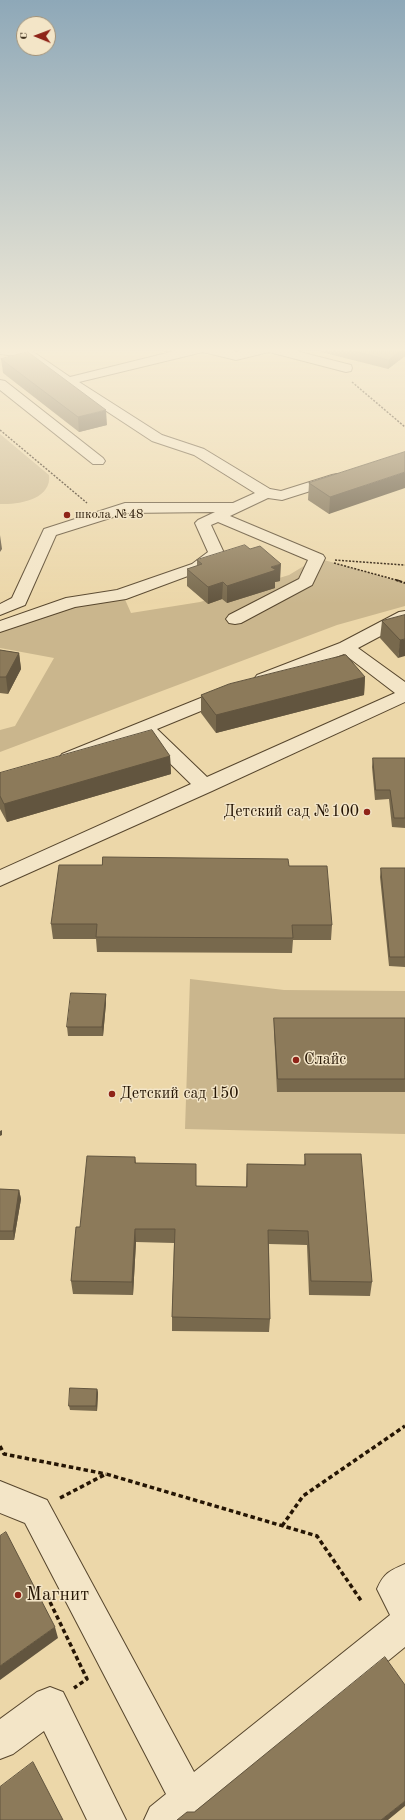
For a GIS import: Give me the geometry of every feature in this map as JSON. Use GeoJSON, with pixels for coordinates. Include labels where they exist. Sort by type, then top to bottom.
{"type":"FeatureCollection","features":[{"type":"Feature","properties":{"kind":"street"},"geometry":{"type":"LineString","coordinates":[[64,434],[98,461]]}},
{"type":"Feature","properties":{"kind":"street"},"geometry":{"type":"LineString","coordinates":[[151,434],[157,438],[199,452],[266,493],[282,496],[354,473]]}},
{"type":"Feature","properties":{"kind":"street"},"geometry":{"type":"LineString","coordinates":[[0,627],[72,602],[120,595],[198,567],[216,553],[203,523],[266,493]]}},
{"type":"Feature","properties":{"kind":"street"},"geometry":{"type":"LineString","coordinates":[[0,610],[19,601],[49,532],[125,508],[237,507]]}},
{"type":"Feature","properties":{"kind":"street"},"geometry":{"type":"LineString","coordinates":[[218,516],[317,558],[306,582],[235,619]]}},
{"type":"Feature","properties":{"kind":"street"},"geometry":{"type":"LineString","coordinates":[[50,765],[346,647],[405,616]]}},
{"type":"Feature","properties":{"kind":"street"},"geometry":{"type":"LineString","coordinates":[[346,647],[405,691]]}},
{"type":"Feature","properties":{"kind":"street"},"geometry":{"type":"LineString","coordinates":[[2,874],[204,787],[405,695]]}},
{"type":"Feature","properties":{"kind":"street"},"geometry":{"type":"LineString","coordinates":[[144,727],[204,787]]}},
{"type":"Feature","properties":{"kind":"street"},"geometry":{"type":"LineString","coordinates":[[0,1497],[36,1510],[176,1810],[405,1625]]}},
{"type":"Feature","properties":{"kind":"street"},"geometry":{"type":"LineString","coordinates":[[405,1581],[394,1589],[405,1610]]}},
{"type":"Feature","properties":{"kind":"street"},"geometry":{"type":"LineString","coordinates":[[0,1741],[50,1705],[107,1820]]}},
{"type":"Feature","properties":{"kind":"path"},"geometry":{"type":"LineString","coordinates":[[5,434],[102,515]]}},
{"type":"Feature","properties":{"kind":"path"},"geometry":{"type":"LineString","coordinates":[[317,558],[405,565]]}},
{"type":"Feature","properties":{"kind":"path"},"geometry":{"type":"LineString","coordinates":[[317,558],[405,583]]}},
{"type":"Feature","properties":{"kind":"path"},"geometry":{"type":"LineString","coordinates":[[282,1526],[303,1496],[405,1426]]}},
{"type":"Feature","properties":{"kind":"path"},"geometry":{"type":"LineString","coordinates":[[0,1446],[4,1454],[106,1474],[317,1536],[362,1602]]}},
{"type":"Feature","properties":{"kind":"path"},"geometry":{"type":"LineString","coordinates":[[36,1510],[106,1474]]}},
{"type":"Feature","properties":{"kind":"path"},"geometry":{"type":"LineString","coordinates":[[50,1601],[87,1679],[50,1705]]}},
{"type":"Feature","properties":{"kind":"shaded area"},"geometry":{"type":"Polygon","coordinates":[[[0,434],[49,475],[49,483],[40,495],[25,502],[0,504],[0,434]]]}},
{"type":"Feature","properties":{"kind":"shaded area"},"geometry":{"type":"Polygon","coordinates":[[[317,558],[405,583],[405,606],[337,625],[0,752],[0,730],[15,726],[54,658],[0,648],[0,627],[19,620],[123,595],[131,613],[200,602],[289,575],[317,558]]]}},
{"type":"Feature","properties":{"kind":"shaded area","name":"Слайс"},"geometry":{"type":"Polygon","coordinates":[[[190,979],[284,990],[405,991],[405,1134],[185,1129],[190,979]]]}},
{"type":"Feature","properties":{"kind":"building"},"geometry":{"type":"Polygon","coordinates":[[[405,452],[405,472],[330,497],[309,483],[405,452]]]}},
{"type":"Feature","properties":{"kind":"building"},"geometry":{"type":"Polygon","coordinates":[[[245,545],[250,549],[260,546],[281,564],[271,567],[276,570],[227,586],[223,582],[208,587],[187,569],[202,564],[197,560],[245,545]]]}},
{"type":"Feature","properties":{"kind":"building"},"geometry":{"type":"Polygon","coordinates":[[[405,615],[405,639],[400,640],[382,621],[405,615]]]}},
{"type":"Feature","properties":{"kind":"building"},"geometry":{"type":"Polygon","coordinates":[[[0,650],[19,653],[6,677],[0,677],[0,650]]]}},
{"type":"Feature","properties":{"kind":"building"},"geometry":{"type":"Polygon","coordinates":[[[346,655],[365,677],[216,715],[201,695],[229,684],[346,655]]]}},
{"type":"Feature","properties":{"kind":"building"},"geometry":{"type":"Polygon","coordinates":[[[152,730],[170,756],[4,804],[0,796],[0,773],[152,730]]]}},
{"type":"Feature","properties":{"kind":"building"},"geometry":{"type":"Polygon","coordinates":[[[373,758],[405,758],[405,818],[394,818],[390,790],[376,790],[373,758]]]}},
{"type":"Feature","properties":{"kind":"building"},"geometry":{"type":"Polygon","coordinates":[[[103,857],[288,859],[289,866],[327,866],[332,925],[292,925],[293,938],[96,937],[97,924],[51,924],[59,865],[102,865],[103,857]]]}},
{"type":"Feature","properties":{"kind":"building"},"geometry":{"type":"Polygon","coordinates":[[[381,868],[405,868],[405,957],[390,957],[381,868]]]}},
{"type":"Feature","properties":{"kind":"building"},"geometry":{"type":"Polygon","coordinates":[[[71,993],[106,994],[102,1027],[67,1027],[71,993]]]}},
{"type":"Feature","properties":{"kind":"building","name":"Слайс"},"geometry":{"type":"Polygon","coordinates":[[[274,1018],[405,1018],[405,1079],[278,1079],[274,1018]]]}},
{"type":"Feature","properties":{"kind":"building"},"geometry":{"type":"Polygon","coordinates":[[[305,1154],[361,1154],[372,1282],[311,1281],[308,1231],[268,1230],[270,1319],[172,1317],[175,1229],[135,1229],[132,1282],[71,1281],[76,1227],[80,1227],[87,1156],[135,1157],[135,1163],[196,1164],[196,1186],[247,1187],[247,1164],[305,1165],[305,1154]]]}},
{"type":"Feature","properties":{"kind":"building"},"geometry":{"type":"Polygon","coordinates":[[[0,1189],[19,1190],[13,1231],[0,1231],[0,1189]]]}},
{"type":"Feature","properties":{"kind":"building"},"geometry":{"type":"Polygon","coordinates":[[[70,1388],[97,1389],[96,1406],[69,1406],[70,1388]]]}},
{"type":"Feature","properties":{"kind":"building","name":"Магнит"},"geometry":{"type":"Polygon","coordinates":[[[6,1532],[55,1627],[0,1666],[0,1536],[6,1532]]]}},
{"type":"Feature","properties":{"kind":"building"},"geometry":{"type":"Polygon","coordinates":[[[385,1657],[405,1685],[405,1801],[381,1820],[177,1820],[187,1812],[194,1812],[385,1657]]]}},
{"type":"Feature","properties":{"kind":"building"},"geometry":{"type":"Polygon","coordinates":[[[33,1762],[63,1820],[0,1820],[0,1787],[33,1762]]]}},
{"type":"Feature","properties":{"kind":"place","name":"школа №48"},"geometry":{"type":"Point","coordinates":[67,515]}},
{"type":"Feature","properties":{"kind":"place","name":"Детский сад №100"},"geometry":{"type":"Point","coordinates":[367,812]}},
{"type":"Feature","properties":{"kind":"place","name":"Слайс"},"geometry":{"type":"Point","coordinates":[296,1060]}},
{"type":"Feature","properties":{"kind":"place","name":"Детский сад 150"},"geometry":{"type":"Point","coordinates":[112,1094]}},
{"type":"Feature","properties":{"kind":"place","name":"Магнит"},"geometry":{"type":"Point","coordinates":[18,1595]}}]}
